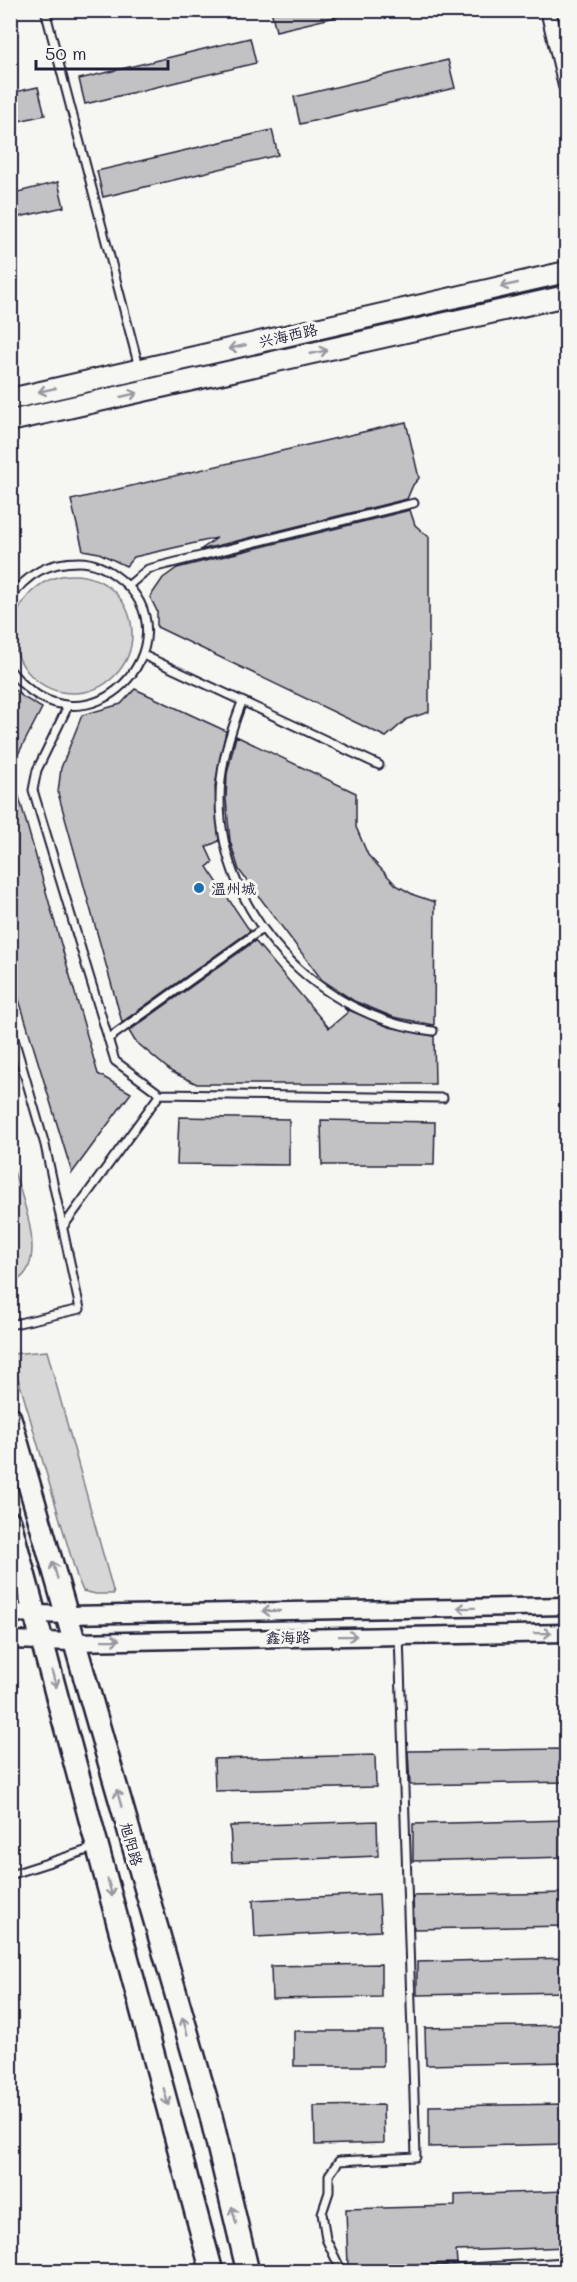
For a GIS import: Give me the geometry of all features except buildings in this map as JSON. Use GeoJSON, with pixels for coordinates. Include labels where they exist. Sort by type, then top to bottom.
{"type":"FeatureCollection","features":[{"type":"Feature","properties":{"kind":"main road","name":"兴海西路"},"geometry":{"type":"LineString","coordinates":[[10,399],[567,272]]}},
{"type":"Feature","properties":{"kind":"main road","name":"兴海西路"},"geometry":{"type":"LineString","coordinates":[[10,422],[567,296]]}},
{"type":"Feature","properties":{"kind":"main road","name":"旭阳路"},"geometry":{"type":"LineString","coordinates":[[10,1418],[210,2112],[248,2271]]}},
{"type":"Feature","properties":{"kind":"main road"},"geometry":{"type":"LineString","coordinates":[[10,1522],[99,1847],[209,2266]]}},
{"type":"Feature","properties":{"kind":"street"},"geometry":{"type":"LineString","coordinates":[[548,10],[567,86]]}},
{"type":"Feature","properties":{"kind":"street","name":"鑫海路"},"geometry":{"type":"LineString","coordinates":[[10,1613],[68,1615],[567,1606]]}},
{"type":"Feature","properties":{"kind":"street","name":"鑫海路"},"geometry":{"type":"LineString","coordinates":[[10,1640],[73,1642],[567,1633]]}},
{"type":"Feature","properties":{"kind":"lane"},"geometry":{"type":"LineString","coordinates":[[45,10],[139,369]]}},
{"type":"Feature","properties":{"kind":"lane"},"geometry":{"type":"LineString","coordinates":[[128,586],[148,569],[414,503]]}},
{"type":"Feature","properties":{"kind":"lane"},"geometry":{"type":"LineString","coordinates":[[10,598],[20,585],[38,570],[61,562],[86,562],[109,570],[128,586],[141,607],[146,631],[143,656],[132,677],[113,694],[91,704],[68,706],[45,701],[26,688],[10,670]]}},
{"type":"Feature","properties":{"kind":"lane"},"geometry":{"type":"LineString","coordinates":[[143,656],[379,765]]}},
{"type":"Feature","properties":{"kind":"lane"},"geometry":{"type":"LineString","coordinates":[[242,702],[224,754],[220,800],[234,876],[262,929],[304,974],[347,1005],[412,1029],[433,1031]]}},
{"type":"Feature","properties":{"kind":"lane"},"geometry":{"type":"LineString","coordinates":[[68,706],[37,770],[33,790],[115,1061],[160,1094],[444,1098]]}},
{"type":"Feature","properties":{"kind":"lane"},"geometry":{"type":"LineString","coordinates":[[108,1039],[262,929]]}},
{"type":"Feature","properties":{"kind":"lane"},"geometry":{"type":"LineString","coordinates":[[10,1025],[45,1145],[80,1309],[10,1325]]}},
{"type":"Feature","properties":{"kind":"lane"},"geometry":{"type":"LineString","coordinates":[[63,1227],[160,1094]]}},
{"type":"Feature","properties":{"kind":"lane"},"geometry":{"type":"LineString","coordinates":[[342,2271],[326,2239],[322,2213],[329,2192],[329,2175],[339,2161],[416,2157],[399,1635]]}},
{"type":"Feature","properties":{"kind":"lane"},"geometry":{"type":"LineString","coordinates":[[10,1875],[99,1847]]}},
{"type":"Feature","properties":{"kind":"lane"},"geometry":{"type":"LineString","coordinates":[[406,2271],[567,2262]]}},
{"type":"Feature","properties":{"kind":"shaded area"},"geometry":{"type":"Polygon","coordinates":[[[73,575],[106,585],[122,601],[132,634],[122,667],[106,683],[73,693],[40,683],[24,667],[14,634],[24,601],[40,585],[73,575]]]}},
{"type":"Feature","properties":{"kind":"shaded area"},"geometry":{"type":"Polygon","coordinates":[[[10,1160],[26,1208],[32,1246],[30,1262],[24,1275],[11,1283],[10,1160]]]}},
{"type":"Feature","properties":{"kind":"shaded area"},"geometry":{"type":"Polygon","coordinates":[[[47,1351],[114,1594],[83,1591],[11,1354],[47,1351]]]}},
{"type":"Feature","properties":{"kind":"place","name":"温州城"},"geometry":{"type":"Point","coordinates":[199,888]}}]}
